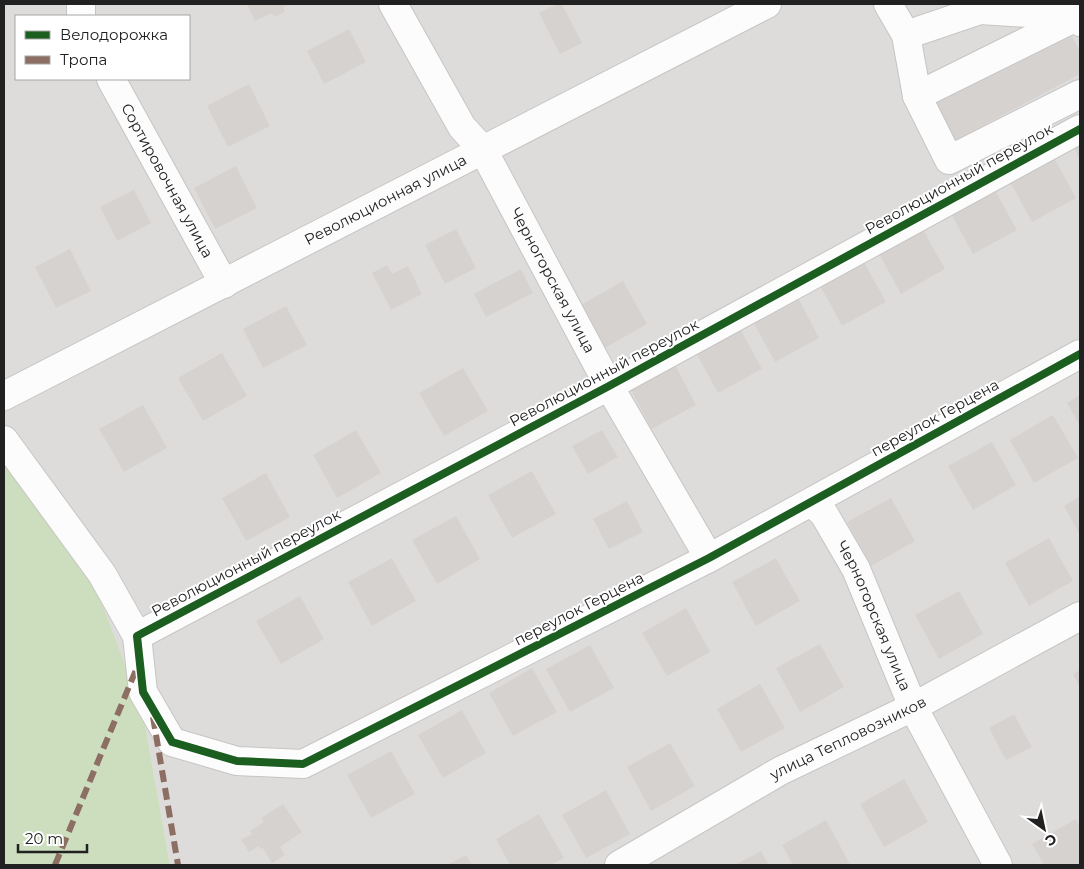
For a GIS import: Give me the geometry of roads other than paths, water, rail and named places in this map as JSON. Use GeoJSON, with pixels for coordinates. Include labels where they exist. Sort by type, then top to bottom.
{"type":"FeatureCollection","features":[{"type":"Feature","properties":{"kind":"street","name":"Черногорская улица"},"geometry":{"type":"LineString","coordinates":[[392,4],[462,126],[483,150],[609,386],[710,558]]}},
{"type":"Feature","properties":{"kind":"street","name":"Революционная улица"},"geometry":{"type":"LineString","coordinates":[[7,386],[224,284],[767,4]]}},
{"type":"Feature","properties":{"kind":"street"},"geometry":{"type":"LineString","coordinates":[[888,4],[906,34],[917,96],[949,160],[1080,94]]}},
{"type":"Feature","properties":{"kind":"street"},"geometry":{"type":"LineString","coordinates":[[906,34],[980,10],[1079,18]]}},
{"type":"Feature","properties":{"kind":"street"},"geometry":{"type":"LineString","coordinates":[[917,96],[1079,18]]}},
{"type":"Feature","properties":{"kind":"street","name":"Сортировочная улица"},"geometry":{"type":"LineString","coordinates":[[112,80],[224,284]]}},
{"type":"Feature","properties":{"kind":"street","name":"Революционный переулок"},"geometry":{"type":"LineString","coordinates":[[137,636],[609,386],[1080,129]]}},
{"type":"Feature","properties":{"kind":"street","name":"переулок Герцена"},"geometry":{"type":"LineString","coordinates":[[137,636],[143,692],[172,742],[237,760],[303,764],[710,558],[1080,354]]}},
{"type":"Feature","properties":{"kind":"street"},"geometry":{"type":"LineString","coordinates":[[4,440],[102,574],[137,636]]}},
{"type":"Feature","properties":{"kind":"street","name":"Черногорская улица"},"geometry":{"type":"LineString","coordinates":[[812,503],[824,514],[856,569],[913,707],[998,865]]}},
{"type":"Feature","properties":{"kind":"street","name":"улица Тепловозников"},"geometry":{"type":"LineString","coordinates":[[619,865],[780,771],[913,707],[1080,616]]}}]}
